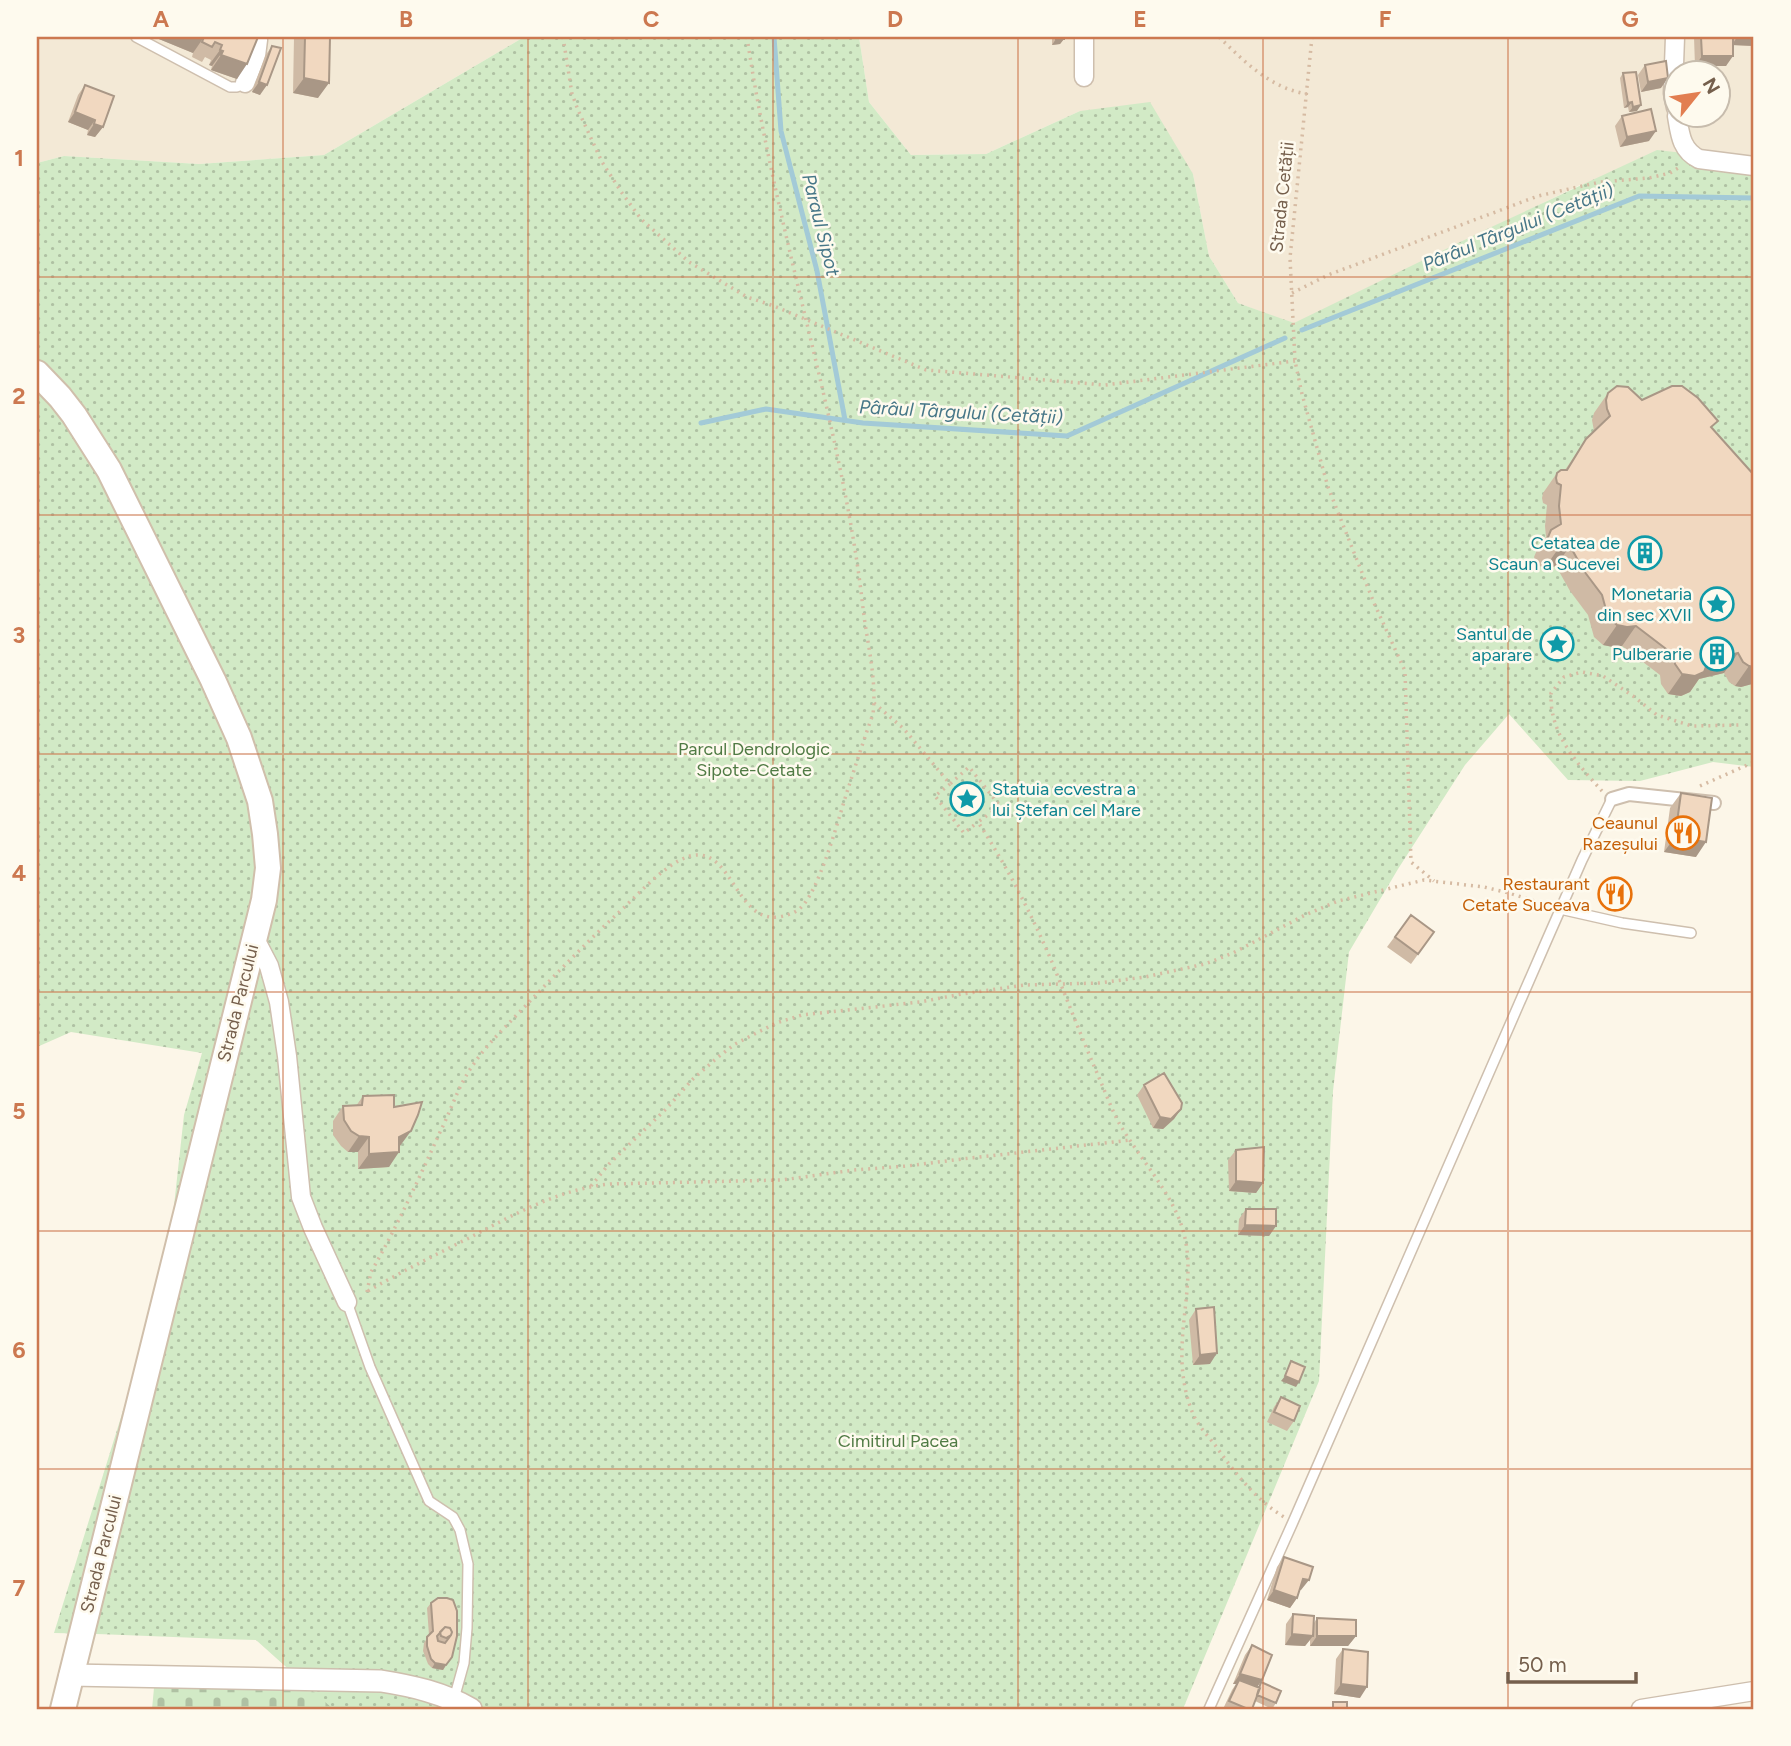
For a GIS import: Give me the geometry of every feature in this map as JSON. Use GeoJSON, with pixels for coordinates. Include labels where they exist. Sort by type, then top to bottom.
{"type":"FeatureCollection","features":[{"type":"Feature","properties":{"kind":"main road","name":"Strada Parcului"},"geometry":{"type":"LineString","coordinates":[[37,373],[61,397],[109,470],[213,680],[239,738],[260,801],[268,868],[264,900],[63,1709]]}},
{"type":"Feature","properties":{"kind":"street"},"geometry":{"type":"LineString","coordinates":[[245,83],[256,56],[258,40],[255,37]]}},
{"type":"Feature","properties":{"kind":"street"},"geometry":{"type":"LineString","coordinates":[[1084,37],[1084,77]]}},
{"type":"Feature","properties":{"kind":"street"},"geometry":{"type":"LineString","coordinates":[[1674,60],[1675,37]]}},
{"type":"Feature","properties":{"kind":"street"},"geometry":{"type":"LineString","coordinates":[[1680,130],[1682,142],[1692,156],[1754,166]]}},
{"type":"Feature","properties":{"kind":"street"},"geometry":{"type":"LineString","coordinates":[[1612,799],[1629,794],[1714,803]]}},
{"type":"Feature","properties":{"kind":"street"},"geometry":{"type":"LineString","coordinates":[[254,937],[269,966],[279,1002],[301,1197],[347,1302]]}},
{"type":"Feature","properties":{"kind":"street"},"geometry":{"type":"LineString","coordinates":[[70,1675],[381,1681],[415,1686],[462,1704]]}},
{"type":"Feature","properties":{"kind":"street"},"geometry":{"type":"LineString","coordinates":[[1642,1709],[1754,1690]]}},
{"type":"Feature","properties":{"kind":"lane"},"geometry":{"type":"LineString","coordinates":[[136,37],[230,87],[245,83]]}},
{"type":"Feature","properties":{"kind":"lane"},"geometry":{"type":"LineString","coordinates":[[1209,1709],[1560,909],[1612,799]]}},
{"type":"Feature","properties":{"kind":"lane"},"geometry":{"type":"LineString","coordinates":[[1560,909],[1622,923],[1691,933]]}},
{"type":"Feature","properties":{"kind":"lane"},"geometry":{"type":"LineString","coordinates":[[347,1302],[370,1367],[429,1501],[453,1517],[460,1530],[468,1564],[462,1704]]}},
{"type":"Feature","properties":{"kind":"path"},"geometry":{"type":"LineString","coordinates":[[563,37],[572,94],[578,110],[602,162],[641,219],[689,262],[747,297],[926,370],[1105,384],[1295,361]]}},
{"type":"Feature","properties":{"kind":"path"},"geometry":{"type":"LineString","coordinates":[[367,1292],[371,1272],[469,1070],[569,961],[667,868],[690,856],[702,855],[722,866],[741,897],[755,911],[769,918],[786,916],[800,909],[811,892],[822,865],[873,714],[871,665],[845,487],[767,155],[747,37]]}},
{"type":"Feature","properties":{"kind":"path"},"geometry":{"type":"LineString","coordinates":[[1219,37],[1249,66],[1275,84],[1292,92],[1307,94]]}},
{"type":"Feature","properties":{"kind":"path","name":"Strada Cetății"},"geometry":{"type":"LineString","coordinates":[[1312,37],[1290,258],[1295,361],[1328,488],[1374,603],[1405,671],[1411,862],[1434,881]]}},
{"type":"Feature","properties":{"kind":"path"},"geometry":{"type":"LineString","coordinates":[[1292,293],[1341,270],[1538,196],[1601,181],[1660,176],[1682,166],[1692,156]]}},
{"type":"Feature","properties":{"kind":"path"},"geometry":{"type":"LineString","coordinates":[[1612,799],[1601,790],[1559,735],[1552,714],[1551,693],[1564,677],[1582,672],[1603,676],[1657,715],[1692,726],[1741,725]]}},
{"type":"Feature","properties":{"kind":"path"},"geometry":{"type":"LineString","coordinates":[[874,703],[904,729],[950,784]]}},
{"type":"Feature","properties":{"kind":"path"},"geometry":{"type":"LineString","coordinates":[[1701,786],[1754,762]]}},
{"type":"Feature","properties":{"kind":"path"},"geometry":{"type":"LineString","coordinates":[[969,767],[1000,806],[964,833],[935,796],[950,784],[969,767]]}},
{"type":"Feature","properties":{"kind":"path"},"geometry":{"type":"LineString","coordinates":[[978,822],[1003,860],[1049,957],[1119,1123],[1182,1225],[1188,1250],[1182,1349],[1184,1382],[1196,1419],[1250,1490],[1273,1510],[1293,1522]]}},
{"type":"Feature","properties":{"kind":"path"},"geometry":{"type":"LineString","coordinates":[[591,1185],[693,1079],[735,1044],[776,1023],[802,1015],[920,1002],[995,988],[1099,983],[1145,977],[1205,964],[1338,901],[1424,880],[1484,887],[1560,909]]}},
{"type":"Feature","properties":{"kind":"path"},"geometry":{"type":"LineString","coordinates":[[347,1302],[499,1222],[549,1199],[591,1185],[782,1180],[1131,1140]]}},
{"type":"Feature","properties":{"kind":"shaded area"},"geometry":{"type":"Polygon","coordinates":[[[37,37],[524,37],[324,155],[199,164],[64,156],[37,163],[37,37]]]}},
{"type":"Feature","properties":{"kind":"shaded area"},"geometry":{"type":"Polygon","coordinates":[[[859,37],[1754,37],[1754,161],[1580,185],[1294,324],[1238,303],[1209,256],[1193,174],[1080,111],[986,154],[911,155],[869,102],[859,37]]]}},
{"type":"Feature","properties":{"kind":"green space","name":"Parcul Dendrologic Sipote-Cetate"},"geometry":{"type":"Polygon","coordinates":[[[524,37],[859,37],[869,102],[911,155],[986,154],[1080,111],[1150,102],[1193,174],[1209,256],[1238,303],[1294,323],[1657,150],[1754,161],[1754,767],[1713,762],[1640,781],[1568,780],[1509,714],[1465,765],[1398,869],[1349,952],[1333,1091],[1319,1381],[1183,1709],[333,1709],[256,1640],[54,1633],[167,1269],[184,1115],[202,1053],[71,1032],[37,1047],[37,163],[64,156],[199,164],[324,155],[524,37]]]}},
{"type":"Feature","properties":{"kind":"green space"},"geometry":{"type":"Polygon","coordinates":[[[155,1677],[381,1681],[471,1709],[152,1709],[155,1677]]]}},
{"type":"Feature","properties":{"kind":"building"},"geometry":{"type":"Polygon","coordinates":[[[204,37],[258,37],[247,64],[221,55],[222,45],[215,42],[212,47],[202,42],[204,37]]]}},
{"type":"Feature","properties":{"kind":"building"},"geometry":{"type":"Polygon","coordinates":[[[305,37],[330,37],[329,83],[304,78],[305,37]]]}},
{"type":"Feature","properties":{"kind":"building"},"geometry":{"type":"Polygon","coordinates":[[[1701,37],[1733,37],[1733,56],[1702,56],[1701,37]]]}},
{"type":"Feature","properties":{"kind":"building"},"geometry":{"type":"Polygon","coordinates":[[[272,46],[281,48],[267,85],[259,82],[272,46]]]}},
{"type":"Feature","properties":{"kind":"building"},"geometry":{"type":"Polygon","coordinates":[[[1662,62],[1662,79],[1648,82],[1645,65],[1662,62]]]}},
{"type":"Feature","properties":{"kind":"building"},"geometry":{"type":"Polygon","coordinates":[[[1636,72],[1641,105],[1633,107],[1632,102],[1628,103],[1623,73],[1636,72]]]}},
{"type":"Feature","properties":{"kind":"building"},"geometry":{"type":"Polygon","coordinates":[[[85,85],[114,96],[103,127],[94,124],[95,120],[75,112],[85,85]]]}},
{"type":"Feature","properties":{"kind":"building"},"geometry":{"type":"Polygon","coordinates":[[[1651,109],[1656,131],[1627,137],[1622,116],[1651,109]]]}},
{"type":"Feature","properties":{"kind":"building","name":"Cetatea de Scaun a Sucevei"},"geometry":{"type":"Polygon","coordinates":[[[1617,386],[1628,387],[1642,400],[1672,386],[1682,386],[1698,398],[1718,421],[1711,427],[1754,475],[1754,667],[1743,662],[1738,653],[1708,661],[1704,672],[1695,676],[1682,674],[1675,664],[1674,655],[1636,626],[1617,625],[1608,617],[1602,595],[1570,546],[1558,549],[1550,543],[1548,537],[1551,530],[1561,524],[1561,485],[1557,483],[1557,473],[1567,470],[1586,439],[1610,416],[1606,400],[1608,393],[1617,386]]]}},
{"type":"Feature","properties":{"kind":"building"},"geometry":{"type":"Polygon","coordinates":[[[1681,793],[1712,798],[1706,842],[1675,837],[1681,793]]]}},
{"type":"Feature","properties":{"kind":"building"},"geometry":{"type":"Polygon","coordinates":[[[1411,915],[1434,932],[1418,954],[1395,937],[1411,915]]]}},
{"type":"Feature","properties":{"kind":"building"},"geometry":{"type":"Polygon","coordinates":[[[1164,1073],[1182,1103],[1181,1109],[1171,1119],[1160,1117],[1144,1085],[1164,1073]]]}},
{"type":"Feature","properties":{"kind":"building"},"geometry":{"type":"Polygon","coordinates":[[[394,1095],[394,1107],[422,1102],[418,1115],[411,1131],[399,1137],[399,1152],[369,1154],[369,1137],[359,1136],[351,1131],[344,1120],[343,1106],[362,1105],[363,1096],[394,1095]]]}},
{"type":"Feature","properties":{"kind":"building"},"geometry":{"type":"Polygon","coordinates":[[[1264,1147],[1263,1183],[1236,1181],[1236,1150],[1264,1147]]]}},
{"type":"Feature","properties":{"kind":"building"},"geometry":{"type":"Polygon","coordinates":[[[1246,1209],[1276,1209],[1276,1226],[1245,1225],[1246,1209]]]}},
{"type":"Feature","properties":{"kind":"building"},"geometry":{"type":"Polygon","coordinates":[[[1214,1307],[1217,1353],[1200,1355],[1196,1309],[1214,1307]]]}},
{"type":"Feature","properties":{"kind":"building"},"geometry":{"type":"Polygon","coordinates":[[[1291,1361],[1305,1367],[1299,1382],[1285,1376],[1291,1361]]]}},
{"type":"Feature","properties":{"kind":"building"},"geometry":{"type":"Polygon","coordinates":[[[1281,1397],[1300,1406],[1294,1421],[1274,1412],[1281,1397]]]}},
{"type":"Feature","properties":{"kind":"building"},"geometry":{"type":"Polygon","coordinates":[[[1284,1557],[1313,1567],[1309,1580],[1303,1579],[1297,1598],[1274,1590],[1284,1557]]]}},
{"type":"Feature","properties":{"kind":"building"},"geometry":{"type":"Polygon","coordinates":[[[438,1598],[447,1598],[453,1600],[457,1611],[457,1636],[452,1657],[446,1665],[435,1663],[431,1659],[427,1646],[427,1637],[433,1631],[431,1603],[438,1598]],[[445,1627],[437,1636],[438,1641],[445,1643],[452,1632],[445,1627]]]}},
{"type":"Feature","properties":{"kind":"building"},"geometry":{"type":"Polygon","coordinates":[[[1293,1614],[1314,1616],[1313,1636],[1292,1634],[1293,1614]]]}},
{"type":"Feature","properties":{"kind":"building"},"geometry":{"type":"Polygon","coordinates":[[[1317,1618],[1356,1620],[1356,1636],[1317,1636],[1317,1618]]]}},
{"type":"Feature","properties":{"kind":"building"},"geometry":{"type":"Polygon","coordinates":[[[445,1627],[452,1632],[446,1638],[441,1636],[440,1632],[445,1627]]]}},
{"type":"Feature","properties":{"kind":"building"},"geometry":{"type":"Polygon","coordinates":[[[1252,1645],[1272,1655],[1262,1680],[1240,1674],[1252,1645]]]}},
{"type":"Feature","properties":{"kind":"building"},"geometry":{"type":"Polygon","coordinates":[[[1343,1649],[1368,1652],[1367,1687],[1341,1684],[1343,1649]]]}},
{"type":"Feature","properties":{"kind":"building"},"geometry":{"type":"Polygon","coordinates":[[[1239,1680],[1260,1688],[1252,1709],[1229,1701],[1239,1680]]]}},
{"type":"Feature","properties":{"kind":"building"},"geometry":{"type":"Polygon","coordinates":[[[1261,1682],[1281,1691],[1276,1703],[1257,1695],[1261,1682]]]}},
{"type":"Feature","properties":{"kind":"building"},"geometry":{"type":"Polygon","coordinates":[[[1333,1702],[1347,1702],[1347,1709],[1333,1709],[1333,1702]]]}},
{"type":"Feature","properties":{"kind":"waterway","name":"Paraul Sipot"},"geometry":{"type":"LineString","coordinates":[[774,37],[781,131],[817,271],[845,420]]}},
{"type":"Feature","properties":{"kind":"waterway","name":"Pârâul Târgului (Cetății)"},"geometry":{"type":"LineString","coordinates":[[1302,330],[1639,196],[1754,198]]}},
{"type":"Feature","properties":{"kind":"waterway","name":"Pârâul Târgului (Cetății)"},"geometry":{"type":"LineString","coordinates":[[701,423],[766,409],[863,423],[1067,436],[1285,338]]}},
{"type":"Feature","properties":{"kind":"place","name":"Cetatea de Scaun a Sucevei"},"geometry":{"type":"Point","coordinates":[1645,553]}},
{"type":"Feature","properties":{"kind":"place","name":"Monetaria din sec XVII"},"geometry":{"type":"Point","coordinates":[1717,604]}},
{"type":"Feature","properties":{"kind":"place","name":"Santul de aparare"},"geometry":{"type":"Point","coordinates":[1557,644]}},
{"type":"Feature","properties":{"kind":"place","name":"Pulberarie"},"geometry":{"type":"Point","coordinates":[1717,654]}},
{"type":"Feature","properties":{"kind":"place","name":"Statuia ecvestra a lui Ștefan cel Mare"},"geometry":{"type":"Point","coordinates":[967,799]}},
{"type":"Feature","properties":{"kind":"place","name":"Ceaunul Razeșului"},"geometry":{"type":"Point","coordinates":[1683,833]}},
{"type":"Feature","properties":{"kind":"place","name":"Restaurant Cetate Suceava"},"geometry":{"type":"Point","coordinates":[1615,894]}},
{"type":"Feature","properties":{"kind":"park label","name":"Cimitirul Pacea"},"geometry":{"type":"Point","coordinates":[898,1441]}}]}
